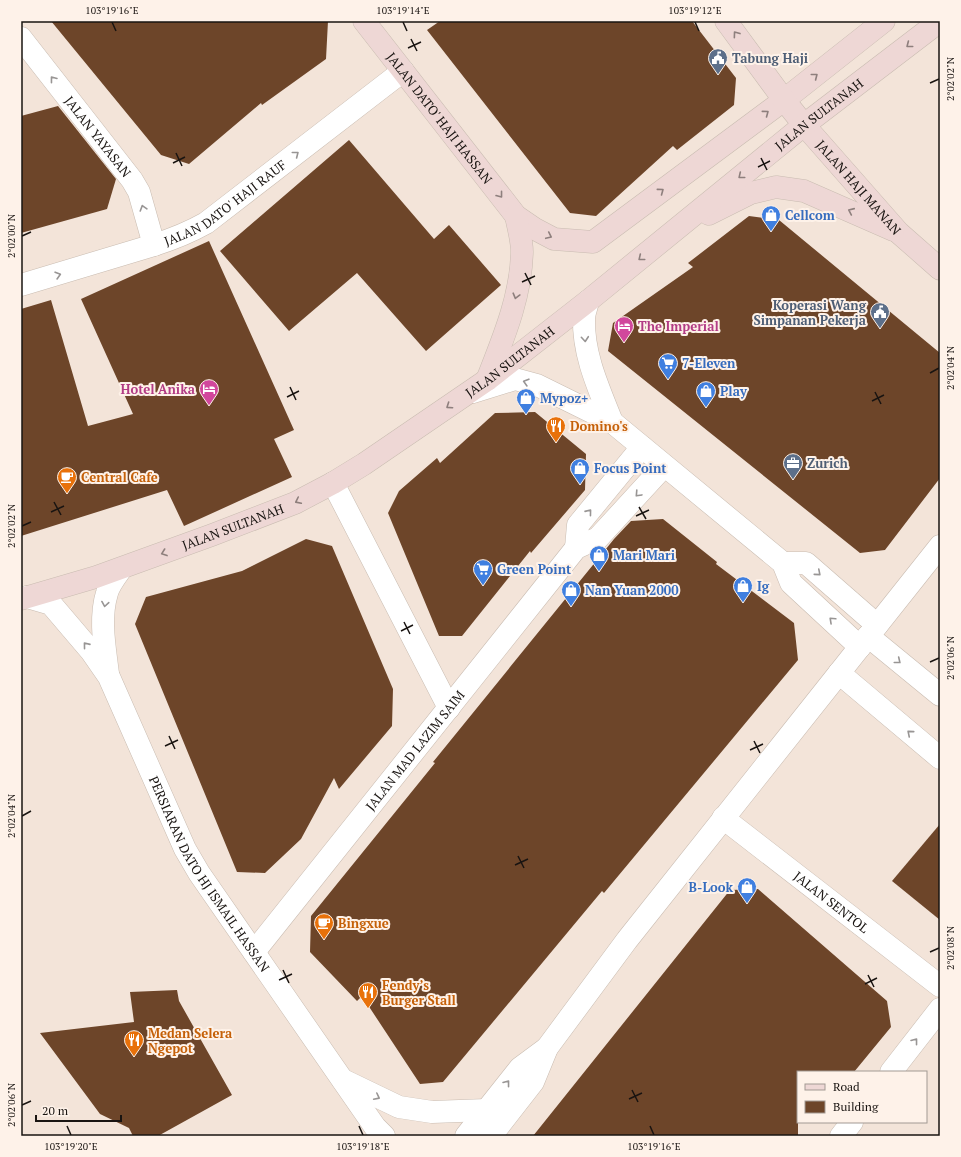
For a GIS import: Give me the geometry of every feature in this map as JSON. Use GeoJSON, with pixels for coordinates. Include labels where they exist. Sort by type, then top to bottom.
{"type":"FeatureCollection","features":[{"type":"Feature","properties":{"kind":"street","name":"JALAN DATO' HAJI HASSAN"},"geometry":{"type":"LineString","coordinates":[[364,21],[516,216]]}},
{"type":"Feature","properties":{"kind":"street","name":"JALAN HAJI MANAN"},"geometry":{"type":"LineString","coordinates":[[726,21],[804,125],[899,233],[940,269]]}},
{"type":"Feature","properties":{"kind":"street"},"geometry":{"type":"LineString","coordinates":[[516,216],[535,229],[554,239],[593,242],[784,100],[884,21]]}},
{"type":"Feature","properties":{"kind":"street","name":"JALAN SULTANAH"},"geometry":{"type":"LineString","coordinates":[[24,598],[121,569],[212,536],[288,505],[333,483],[364,464],[487,380],[588,301],[804,125],[940,21]]}},
{"type":"Feature","properties":{"kind":"street","name":"JALAN YAYASAN"},"geometry":{"type":"LineString","coordinates":[[21,38],[132,180],[139,192],[154,245]]}},
{"type":"Feature","properties":{"kind":"street","name":"JALAN DATO' HAJI RAUF"},"geometry":{"type":"LineString","coordinates":[[21,285],[174,239],[206,223],[403,71]]}},
{"type":"Feature","properties":{"kind":"street"},"geometry":{"type":"LineString","coordinates":[[670,235],[751,193],[776,187],[804,191],[899,233]]}},
{"type":"Feature","properties":{"kind":"street"},"geometry":{"type":"LineString","coordinates":[[487,380],[508,326],[518,287],[522,251],[516,216]]}},
{"type":"Feature","properties":{"kind":"street"},"geometry":{"type":"LineString","coordinates":[[588,301],[584,317],[586,347],[591,370],[612,422]]}},
{"type":"Feature","properties":{"kind":"street"},"geometry":{"type":"LineString","coordinates":[[470,393],[515,379],[537,385],[556,393],[612,422],[783,563],[806,563],[869,636],[940,695]]}},
{"type":"Feature","properties":{"kind":"street"},"geometry":{"type":"LineString","coordinates":[[642,447],[578,525],[576,548],[598,538],[664,466]]}},
{"type":"Feature","properties":{"kind":"street"},"geometry":{"type":"LineString","coordinates":[[333,483],[449,708]]}},
{"type":"Feature","properties":{"kind":"street"},"geometry":{"type":"LineString","coordinates":[[491,1136],[533,1082],[547,1048],[627,940],[940,546]]}},
{"type":"Feature","properties":{"kind":"street","name":"JALAN MAD LAZIM SAIM"},"geometry":{"type":"LineString","coordinates":[[254,952],[576,548]]}},
{"type":"Feature","properties":{"kind":"street"},"geometry":{"type":"LineString","coordinates":[[109,677],[104,637],[104,611],[107,592],[121,569]]}},
{"type":"Feature","properties":{"kind":"street"},"geometry":{"type":"LineString","coordinates":[[24,598],[51,604],[91,651],[109,677]]}},
{"type":"Feature","properties":{"kind":"street"},"geometry":{"type":"LineString","coordinates":[[838,673],[940,758]]}},
{"type":"Feature","properties":{"kind":"street","name":"PERSIARAN DATO HJ ISMAIL HASSAN"},"geometry":{"type":"LineString","coordinates":[[109,677],[185,849],[199,873],[375,1127],[384,1136]]}},
{"type":"Feature","properties":{"kind":"street","name":"JALAN SENTOL"},"geometry":{"type":"LineString","coordinates":[[723,818],[940,986]]}},
{"type":"Feature","properties":{"kind":"street"},"geometry":{"type":"LineString","coordinates":[[892,1071],[940,1009]]}},
{"type":"Feature","properties":{"kind":"street"},"geometry":{"type":"LineString","coordinates":[[466,1136],[520,1068],[547,1048]]}},
{"type":"Feature","properties":{"kind":"street"},"geometry":{"type":"LineString","coordinates":[[342,1079],[399,1107],[432,1112],[487,1110]]}},
{"type":"Feature","properties":{"kind":"street"},"geometry":{"type":"LineString","coordinates":[[841,1136],[851,1123]]}},
{"type":"Feature","properties":{"kind":"building"},"geometry":{"type":"Polygon","coordinates":[[[51,21],[328,21],[326,59],[262,105],[261,103],[189,164],[161,155],[51,21]]]}},
{"type":"Feature","properties":{"kind":"building"},"geometry":{"type":"Polygon","coordinates":[[[440,21],[692,21],[736,78],[734,105],[677,150],[673,146],[596,216],[570,213],[427,30],[440,21]]]}},
{"type":"Feature","properties":{"kind":"building"},"geometry":{"type":"Polygon","coordinates":[[[58,106],[116,179],[107,209],[21,233],[21,116],[58,106]]]}},
{"type":"Feature","properties":{"kind":"building"},"geometry":{"type":"Polygon","coordinates":[[[349,140],[434,239],[449,225],[501,285],[426,351],[357,273],[289,331],[220,251],[349,140]]]}},
{"type":"Feature","properties":{"kind":"building"},"geometry":{"type":"Polygon","coordinates":[[[749,216],[779,220],[940,353],[940,478],[885,550],[860,553],[608,351],[613,323],[693,267],[688,263],[749,216]]]}},
{"type":"Feature","properties":{"kind":"building"},"geometry":{"type":"Polygon","coordinates":[[[209,241],[294,430],[274,439],[292,477],[184,526],[167,490],[21,536],[21,309],[51,300],[88,426],[133,414],[81,299],[209,241]]]}},
{"type":"Feature","properties":{"kind":"building"},"geometry":{"type":"Polygon","coordinates":[[[535,412],[586,454],[585,490],[531,553],[530,551],[462,636],[439,636],[388,513],[399,491],[437,458],[440,463],[495,413],[535,412]]]}},
{"type":"Feature","properties":{"kind":"building"},"geometry":{"type":"Polygon","coordinates":[[[663,519],[717,562],[716,564],[794,623],[798,660],[604,893],[602,891],[443,1082],[420,1084],[362,996],[357,1001],[310,952],[311,916],[435,763],[433,762],[614,539],[631,521],[663,519]]]}},
{"type":"Feature","properties":{"kind":"building"},"geometry":{"type":"Polygon","coordinates":[[[306,539],[332,546],[393,689],[392,726],[339,789],[334,778],[301,839],[265,873],[237,872],[135,624],[146,597],[242,571],[306,539]]]}},
{"type":"Feature","properties":{"kind":"building"},"geometry":{"type":"Polygon","coordinates":[[[940,824],[940,920],[892,881],[940,824]]]}},
{"type":"Feature","properties":{"kind":"building"},"geometry":{"type":"Polygon","coordinates":[[[758,889],[887,1001],[891,1027],[855,1071],[797,1071],[798,1136],[533,1136],[730,890],[758,889]]]}},
{"type":"Feature","properties":{"kind":"building","name":"Medan Selera Ngepot"},"geometry":{"type":"Polygon","coordinates":[[[177,990],[179,1001],[232,1095],[158,1136],[133,1136],[129,1128],[100,1114],[40,1033],[134,1022],[130,992],[177,990]]]}},
{"type":"Feature","properties":{"kind":"place","name":"Tabung Haji"},"geometry":{"type":"Point","coordinates":[718,75]}},
{"type":"Feature","properties":{"kind":"place","name":"Cellcom"},"geometry":{"type":"Point","coordinates":[771,232]}},
{"type":"Feature","properties":{"kind":"place","name":"Koperasi Wang Simpanan Pekerja"},"geometry":{"type":"Point","coordinates":[880,329]}},
{"type":"Feature","properties":{"kind":"place","name":"The Imperial"},"geometry":{"type":"Point","coordinates":[624,343]}},
{"type":"Feature","properties":{"kind":"place","name":"7-Eleven"},"geometry":{"type":"Point","coordinates":[668,380]}},
{"type":"Feature","properties":{"kind":"place","name":"Hotel Anika"},"geometry":{"type":"Point","coordinates":[209,406]}},
{"type":"Feature","properties":{"kind":"place","name":"Play"},"geometry":{"type":"Point","coordinates":[706,408]}},
{"type":"Feature","properties":{"kind":"place","name":"Mypoz+"},"geometry":{"type":"Point","coordinates":[526,415]}},
{"type":"Feature","properties":{"kind":"place","name":"Domino's"},"geometry":{"type":"Point","coordinates":[556,443]}},
{"type":"Feature","properties":{"kind":"place","name":"Zurich"},"geometry":{"type":"Point","coordinates":[793,480]}},
{"type":"Feature","properties":{"kind":"place","name":"Focus Point"},"geometry":{"type":"Point","coordinates":[580,485]}},
{"type":"Feature","properties":{"kind":"place","name":"Central Cafe"},"geometry":{"type":"Point","coordinates":[67,494]}},
{"type":"Feature","properties":{"kind":"place","name":"Mari Mari"},"geometry":{"type":"Point","coordinates":[599,572]}},
{"type":"Feature","properties":{"kind":"place","name":"Green Point"},"geometry":{"type":"Point","coordinates":[483,586]}},
{"type":"Feature","properties":{"kind":"place","name":"Ig"},"geometry":{"type":"Point","coordinates":[743,603]}},
{"type":"Feature","properties":{"kind":"place","name":"Nan Yuan 2000"},"geometry":{"type":"Point","coordinates":[571,607]}},
{"type":"Feature","properties":{"kind":"place","name":"B-Look"},"geometry":{"type":"Point","coordinates":[747,904]}},
{"type":"Feature","properties":{"kind":"place","name":"Bingxue"},"geometry":{"type":"Point","coordinates":[324,940]}},
{"type":"Feature","properties":{"kind":"place","name":"Fendy’s Burger Stall"},"geometry":{"type":"Point","coordinates":[368,1009]}},
{"type":"Feature","properties":{"kind":"place","name":"Medan Selera Ngepot"},"geometry":{"type":"Point","coordinates":[134,1057]}}]}
